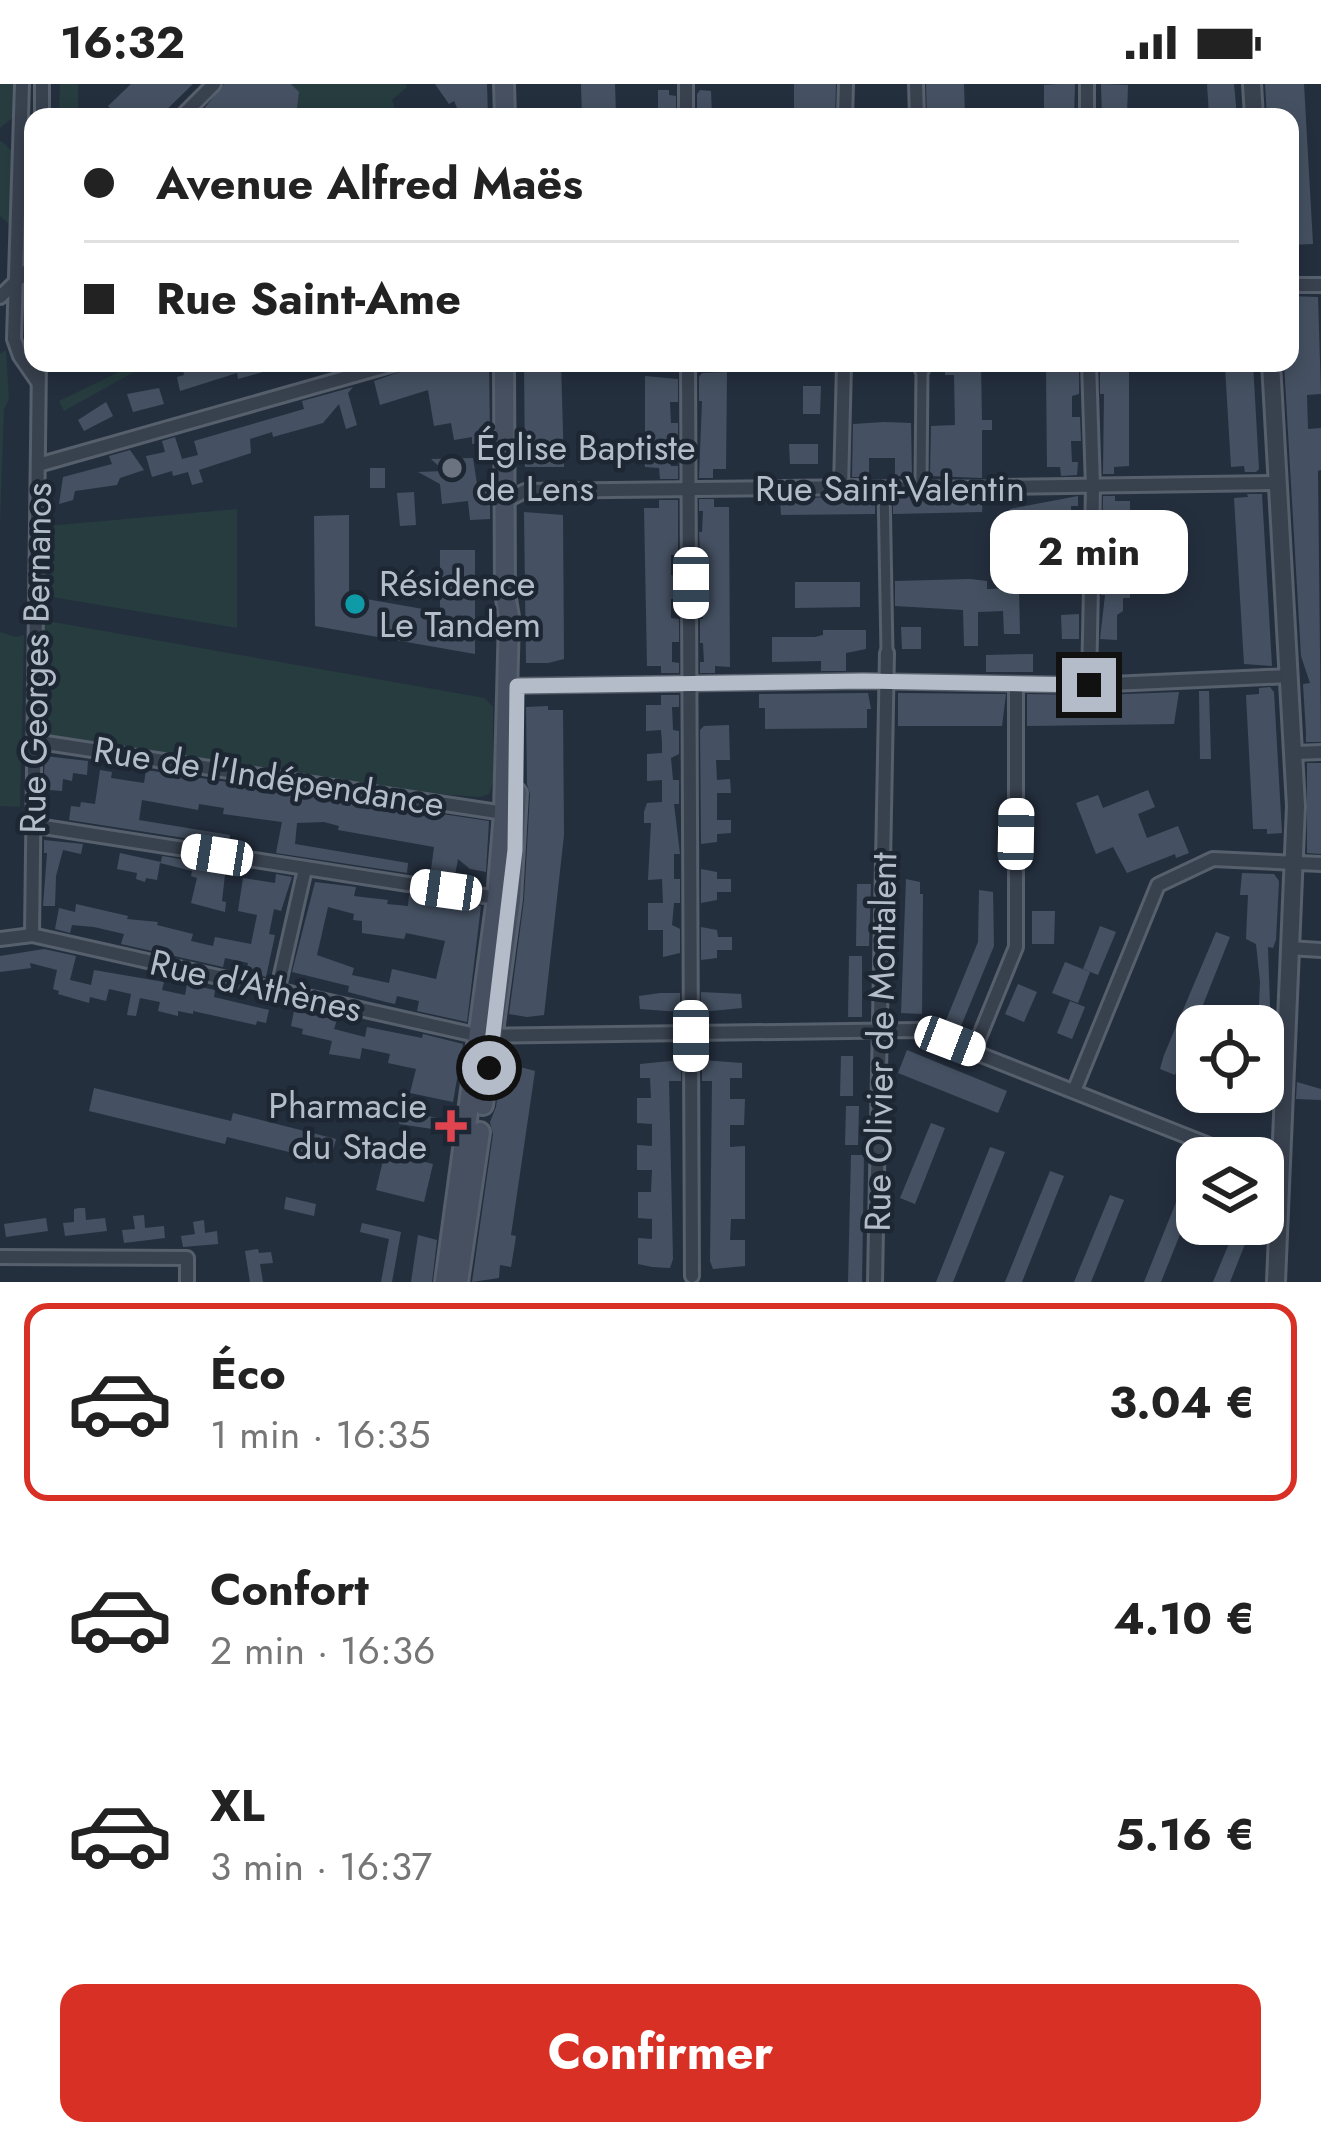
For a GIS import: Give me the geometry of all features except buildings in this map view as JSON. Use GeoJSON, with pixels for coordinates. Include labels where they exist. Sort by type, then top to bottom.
{"type":"FeatureCollection","features":[{"type":"Feature","properties":{"kind":"main road"},"geometry":{"type":"LineString","coordinates":[[507,372],[510,498]]}},
{"type":"Feature","properties":{"kind":"main road"},"geometry":{"type":"LineString","coordinates":[[445,1282],[515,850],[508,372]]}},
{"type":"Feature","properties":{"kind":"main road"},"geometry":{"type":"LineString","coordinates":[[458,1282],[486,1037],[512,686]]}},
{"type":"Feature","properties":{"kind":"street","name":"Rue Georges Bernanos"},"geometry":{"type":"LineString","coordinates":[[22,84],[14,339],[24,352]]}},
{"type":"Feature","properties":{"kind":"street"},"geometry":{"type":"LineString","coordinates":[[190,108],[214,84]]}},
{"type":"Feature","properties":{"kind":"street"},"geometry":{"type":"LineString","coordinates":[[0,297],[24,273]]}},
{"type":"Feature","properties":{"kind":"street","name":"Rue Georges Bernanos"},"geometry":{"type":"LineString","coordinates":[[32,935],[38,465],[35,372]]}},
{"type":"Feature","properties":{"kind":"street"},"geometry":{"type":"LineString","coordinates":[[38,465],[365,372]]}},
{"type":"Feature","properties":{"kind":"street"},"geometry":{"type":"LineString","coordinates":[[688,372],[692,1276]]}},
{"type":"Feature","properties":{"kind":"street"},"geometry":{"type":"LineString","coordinates":[[842,488],[844,372]]}},
{"type":"Feature","properties":{"kind":"street"},"geometry":{"type":"LineString","coordinates":[[921,485],[922,372]]}},
{"type":"Feature","properties":{"kind":"street"},"geometry":{"type":"LineString","coordinates":[[1089,372],[1093,488],[1089,685]]}},
{"type":"Feature","properties":{"kind":"street"},"geometry":{"type":"LineString","coordinates":[[1271,372],[1294,753],[1294,861],[1274,1137]]}},
{"type":"Feature","properties":{"kind":"street","name":"Rue Saint-Valentin"},"geometry":{"type":"LineString","coordinates":[[510,498],[525,490],[1278,483]]}},
{"type":"Feature","properties":{"kind":"street"},"geometry":{"type":"LineString","coordinates":[[884,487],[887,652]]}},
{"type":"Feature","properties":{"kind":"street","name":"Rue Olivier de Montalent"},"geometry":{"type":"LineString","coordinates":[[875,1282],[887,652]]}},
{"type":"Feature","properties":{"kind":"street"},"geometry":{"type":"LineString","coordinates":[[512,686],[1089,685],[1290,676]]}},
{"type":"Feature","properties":{"kind":"street"},"geometry":{"type":"LineString","coordinates":[[974,1050],[1016,947],[1016,685]]}},
{"type":"Feature","properties":{"kind":"street","name":"Rue de l'Indépendance"},"geometry":{"type":"LineString","coordinates":[[33,741],[504,813]]}},
{"type":"Feature","properties":{"kind":"street"},"geometry":{"type":"LineString","coordinates":[[1294,753],[1321,752]]}},
{"type":"Feature","properties":{"kind":"street"},"geometry":{"type":"LineString","coordinates":[[31,825],[497,898]]}},
{"type":"Feature","properties":{"kind":"street"},"geometry":{"type":"LineString","coordinates":[[1074,1091],[1158,885],[1213,859],[1321,864]]}},
{"type":"Feature","properties":{"kind":"street"},"geometry":{"type":"LineString","coordinates":[[278,988],[304,869]]}},
{"type":"Feature","properties":{"kind":"street","name":"Rue d'Athènes"},"geometry":{"type":"LineString","coordinates":[[0,939],[32,935],[486,1037],[918,1030],[1189,1137]]}},
{"type":"Feature","properties":{"kind":"street"},"geometry":{"type":"LineString","coordinates":[[1289,948],[1321,950]]}},
{"type":"Feature","properties":{"kind":"street"},"geometry":{"type":"LineString","coordinates":[[1274,1245],[1276,1282]]}},
{"type":"Feature","properties":{"kind":"street"},"geometry":{"type":"LineString","coordinates":[[0,1256],[187,1258],[187,1282]]}},
{"type":"Feature","properties":{"kind":"green space"},"geometry":{"type":"Polygon","coordinates":[[[0,84],[18,84],[15,116],[0,128],[0,84]]]}},
{"type":"Feature","properties":{"kind":"green space"},"geometry":{"type":"Polygon","coordinates":[[[60,84],[78,84],[78,108],[59,108],[60,84]]]}},
{"type":"Feature","properties":{"kind":"green space"},"geometry":{"type":"Polygon","coordinates":[[[291,84],[407,87],[392,100],[395,108],[297,108],[299,93],[291,84]]]}},
{"type":"Feature","properties":{"kind":"green space"},"geometry":{"type":"Polygon","coordinates":[[[0,141],[17,168],[16,230],[0,216],[0,141]]]}},
{"type":"Feature","properties":{"kind":"green space"},"geometry":{"type":"Polygon","coordinates":[[[6,350],[9,399],[4,409],[0,526],[0,354],[6,350]]]}},
{"type":"Feature","properties":{"kind":"green space"},"geometry":{"type":"Polygon","coordinates":[[[119,372],[134,372],[64,411],[59,401],[119,372]]]}},
{"type":"Feature","properties":{"kind":"green space"},"geometry":{"type":"Polygon","coordinates":[[[237,509],[237,628],[52,597],[45,590],[47,526],[237,509]]]}},
{"type":"Feature","properties":{"kind":"green space"},"geometry":{"type":"Polygon","coordinates":[[[47,621],[485,698],[493,707],[489,794],[425,793],[40,737],[43,626],[47,621]]]}},
{"type":"Feature","properties":{"kind":"green space"},"geometry":{"type":"Polygon","coordinates":[[[0,632],[24,635],[20,807],[0,806],[0,632]]]}},
{"type":"Feature","properties":{"kind":"place","name":"Église Baptiste de Lens"},"geometry":{"type":"Point","coordinates":[452,468]}},
{"type":"Feature","properties":{"kind":"place","name":"Résidence Le Tandem"},"geometry":{"type":"Point","coordinates":[355,604]}},
{"type":"Feature","properties":{"kind":"place","name":"Pharmacie du Stade"},"geometry":{"type":"Point","coordinates":[451,1126]}},
{"type":"Feature","properties":{"kind":"route"},"geometry":{"type":"LineString","coordinates":[[489,1068],[515,850],[517,686],[863,681],[1089,685]]}}]}
